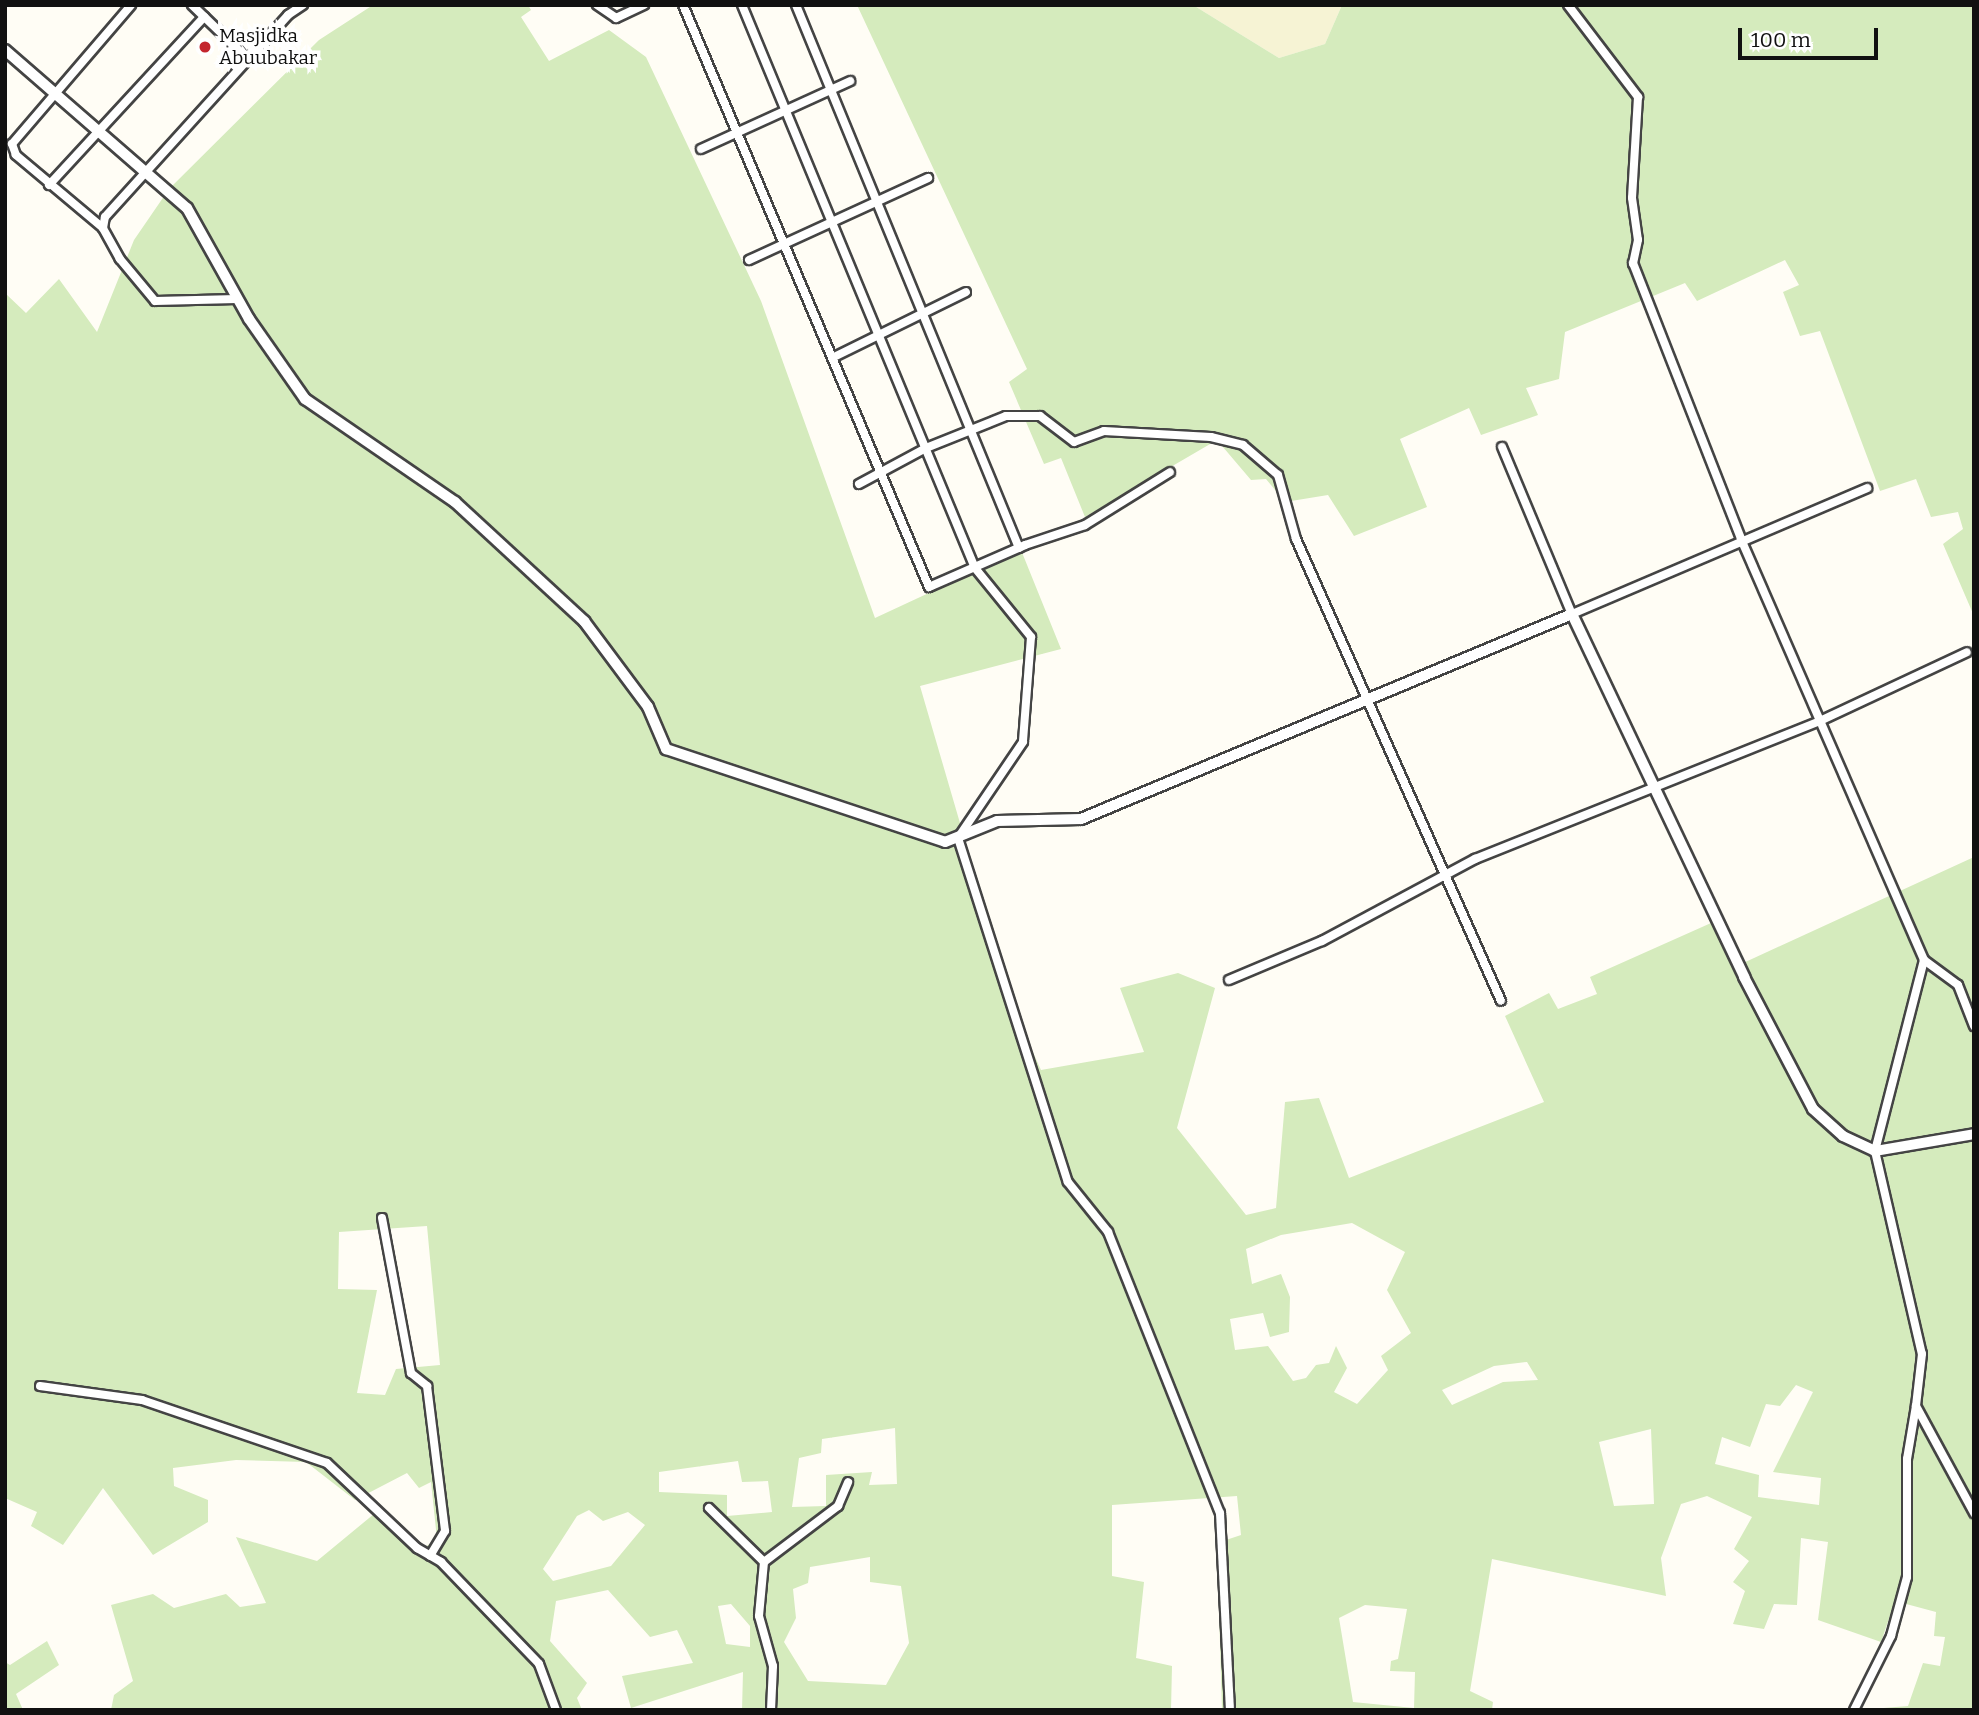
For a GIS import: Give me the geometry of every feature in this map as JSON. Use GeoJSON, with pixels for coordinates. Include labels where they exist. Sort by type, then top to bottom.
{"type":"FeatureCollection","features":[{"type":"Feature","properties":{"kind":"street"},"geometry":{"type":"LineString","coordinates":[[131,5],[12,144],[16,155],[103,228],[120,259],[155,301],[237,299]]}},
{"type":"Feature","properties":{"kind":"street"},"geometry":{"type":"LineString","coordinates":[[192,5],[248,59]]}},
{"type":"Feature","properties":{"kind":"street"},"geometry":{"type":"LineString","coordinates":[[103,228],[104,217],[248,59],[303,5]]}},
{"type":"Feature","properties":{"kind":"street"},"geometry":{"type":"LineString","coordinates":[[597,5],[616,18],[644,5]]}},
{"type":"Feature","properties":{"kind":"street"},"geometry":{"type":"LineString","coordinates":[[683,5],[787,243],[929,587],[1019,548],[1084,525],[1170,472]]}},
{"type":"Feature","properties":{"kind":"street"},"geometry":{"type":"LineString","coordinates":[[742,5],[975,568],[1031,637],[1023,742],[958,838]]}},
{"type":"Feature","properties":{"kind":"street"},"geometry":{"type":"LineString","coordinates":[[796,5],[1019,548]]}},
{"type":"Feature","properties":{"kind":"street"},"geometry":{"type":"LineString","coordinates":[[1568,5],[1638,97],[1632,198],[1638,240],[1633,264],[1741,539],[1924,960],[1958,985],[1974,1026]]}},
{"type":"Feature","properties":{"kind":"street"},"geometry":{"type":"LineString","coordinates":[[49,185],[204,17]]}},
{"type":"Feature","properties":{"kind":"street"},"geometry":{"type":"LineString","coordinates":[[5,50],[144,175],[187,208],[237,299],[305,398],[455,502],[584,621],[648,707],[666,749],[945,842],[997,821],[1081,820],[1867,488]]}},
{"type":"Feature","properties":{"kind":"street"},"geometry":{"type":"LineString","coordinates":[[701,149],[850,81]]}},
{"type":"Feature","properties":{"kind":"street"},"geometry":{"type":"LineString","coordinates":[[749,260],[928,178]]}},
{"type":"Feature","properties":{"kind":"street"},"geometry":{"type":"LineString","coordinates":[[834,357],[966,292]]}},
{"type":"Feature","properties":{"kind":"street"},"geometry":{"type":"LineString","coordinates":[[859,484],[926,447],[1006,416],[1040,416],[1074,442],[1104,431],[1210,437],[1243,445],[1278,475],[1296,539],[1501,1001]]}},
{"type":"Feature","properties":{"kind":"street"},"geometry":{"type":"LineString","coordinates":[[1502,447],[1572,614],[1813,1109],[1843,1136],[1875,1151],[1956,1133],[1974,1134]]}},
{"type":"Feature","properties":{"kind":"street"},"geometry":{"type":"LineString","coordinates":[[1229,980],[1322,941],[1444,876],[1820,721],[1967,652]]}},
{"type":"Feature","properties":{"kind":"street"},"geometry":{"type":"LineString","coordinates":[[958,838],[1068,1182],[1108,1232],[1220,1513],[1230,1710]]}},
{"type":"Feature","properties":{"kind":"street"},"geometry":{"type":"LineString","coordinates":[[1854,1710],[1891,1636],[1906,1577],[1907,1459],[1922,1354],[1875,1151],[1924,960]]}},
{"type":"Feature","properties":{"kind":"street"},"geometry":{"type":"LineString","coordinates":[[382,1218],[411,1373],[427,1386],[445,1531],[430,1556]]}},
{"type":"Feature","properties":{"kind":"street"},"geometry":{"type":"LineString","coordinates":[[40,1387],[142,1400],[327,1463],[430,1556],[539,1664],[556,1710]]}},
{"type":"Feature","properties":{"kind":"street"},"geometry":{"type":"LineString","coordinates":[[1916,1406],[1974,1513]]}},
{"type":"Feature","properties":{"kind":"street"},"geometry":{"type":"LineString","coordinates":[[771,1710],[773,1666],[759,1616],[764,1562],[838,1506],[848,1482]]}},
{"type":"Feature","properties":{"kind":"street"},"geometry":{"type":"LineString","coordinates":[[709,1508],[764,1562]]}},
{"type":"Feature","properties":{"kind":"shaded area"},"geometry":{"type":"Polygon","coordinates":[[[1193,5],[1342,5],[1325,44],[1279,58],[1193,5]]]}},
{"type":"Feature","properties":{"kind":"green space"},"geometry":{"type":"Polygon","coordinates":[[[373,5],[528,5],[531,10],[521,17],[549,61],[609,30],[646,57],[761,301],[875,618],[1021,550],[1061,649],[920,686],[1016,1015],[1041,1070],[1144,1052],[1120,988],[1178,973],[1215,988],[1177,1128],[1246,1215],[1276,1208],[1285,1102],[1319,1098],[1349,1178],[1544,1102],[1505,1016],[1549,993],[1558,1009],[1597,994],[1590,977],[1720,919],[1741,964],[1974,857],[1974,1710],[1859,1710],[1908,1706],[1923,1663],[1940,1666],[1945,1637],[1934,1636],[1936,1612],[1895,1601],[1881,1642],[1818,1620],[1828,1542],[1801,1538],[1797,1605],[1774,1604],[1764,1629],[1733,1624],[1745,1591],[1733,1582],[1749,1561],[1734,1549],[1752,1517],[1707,1496],[1681,1504],[1661,1558],[1666,1596],[1492,1559],[1470,1691],[1493,1702],[1492,1710],[1222,1710],[1217,1543],[1241,1535],[1237,1496],[1112,1505],[1112,1576],[1144,1582],[1136,1658],[1172,1666],[1171,1710],[742,1710],[743,1672],[631,1708],[622,1676],[693,1663],[677,1630],[650,1637],[608,1590],[556,1601],[550,1641],[587,1683],[577,1698],[582,1710],[111,1710],[114,1695],[133,1681],[111,1605],[153,1594],[174,1608],[226,1594],[240,1607],[266,1603],[236,1537],[317,1561],[380,1509],[422,1549],[437,1539],[431,1482],[419,1488],[407,1473],[355,1500],[306,1462],[236,1460],[173,1468],[174,1486],[208,1500],[208,1522],[153,1555],[103,1488],[63,1545],[31,1526],[37,1512],[5,1498],[5,293],[26,313],[59,279],[97,332],[134,240],[169,189],[319,40],[373,5]],[[1352,1223],[1281,1235],[1246,1249],[1252,1284],[1281,1274],[1290,1297],[1289,1332],[1270,1337],[1263,1313],[1230,1319],[1235,1350],[1268,1346],[1293,1381],[1306,1378],[1316,1365],[1329,1363],[1336,1346],[1347,1368],[1334,1392],[1357,1404],[1388,1370],[1381,1356],[1411,1333],[1387,1290],[1405,1252],[1352,1223]],[[427,1226],[339,1232],[338,1289],[377,1290],[357,1393],[385,1395],[396,1369],[440,1365],[427,1226]],[[1527,1362],[1494,1366],[1442,1390],[1452,1405],[1503,1382],[1538,1380],[1527,1362]],[[1796,1385],[1780,1406],[1766,1404],[1750,1447],[1722,1437],[1715,1464],[1759,1475],[1758,1497],[1819,1505],[1821,1478],[1773,1472],[1813,1392],[1796,1385]],[[895,1428],[822,1439],[821,1453],[799,1458],[792,1507],[826,1506],[826,1475],[872,1472],[869,1485],[897,1484],[895,1428]],[[1651,1429],[1599,1442],[1614,1506],[1654,1504],[1651,1429]],[[738,1461],[659,1472],[659,1492],[727,1495],[727,1516],[772,1512],[768,1481],[742,1482],[738,1461]],[[589,1510],[577,1516],[543,1569],[553,1581],[611,1566],[645,1525],[628,1512],[603,1521],[589,1510]],[[870,1557],[810,1567],[808,1583],[793,1589],[796,1618],[784,1642],[808,1681],[886,1685],[909,1643],[901,1586],[870,1582],[870,1557]],[[731,1604],[718,1606],[726,1644],[750,1647],[750,1626],[731,1604]],[[1365,1605],[1339,1618],[1353,1702],[1414,1708],[1415,1672],[1390,1671],[1391,1661],[1398,1659],[1407,1609],[1365,1605]]]}},
{"type":"Feature","properties":{"kind":"green space"},"geometry":{"type":"Polygon","coordinates":[[[857,5],[1193,5],[1279,58],[1325,44],[1342,5],[1974,5],[1974,616],[1943,544],[1963,529],[1958,512],[1931,517],[1916,479],[1880,491],[1820,331],[1800,336],[1783,292],[1799,285],[1785,260],[1697,301],[1685,283],[1565,332],[1559,379],[1526,388],[1538,415],[1481,435],[1469,408],[1400,439],[1427,507],[1354,536],[1328,495],[1285,502],[1266,479],[1251,480],[1217,440],[1085,517],[1061,458],[1044,464],[1009,382],[1027,369],[857,5]]]}},
{"type":"Feature","properties":{"kind":"green space"},"geometry":{"type":"Polygon","coordinates":[[[47,1641],[59,1665],[16,1694],[23,1710],[5,1710],[5,1662],[10,1665],[47,1641]]]}},
{"type":"Feature","properties":{"kind":"place","name":"Masjidka Abuubakar"},"geometry":{"type":"Point","coordinates":[205,47]}}]}
